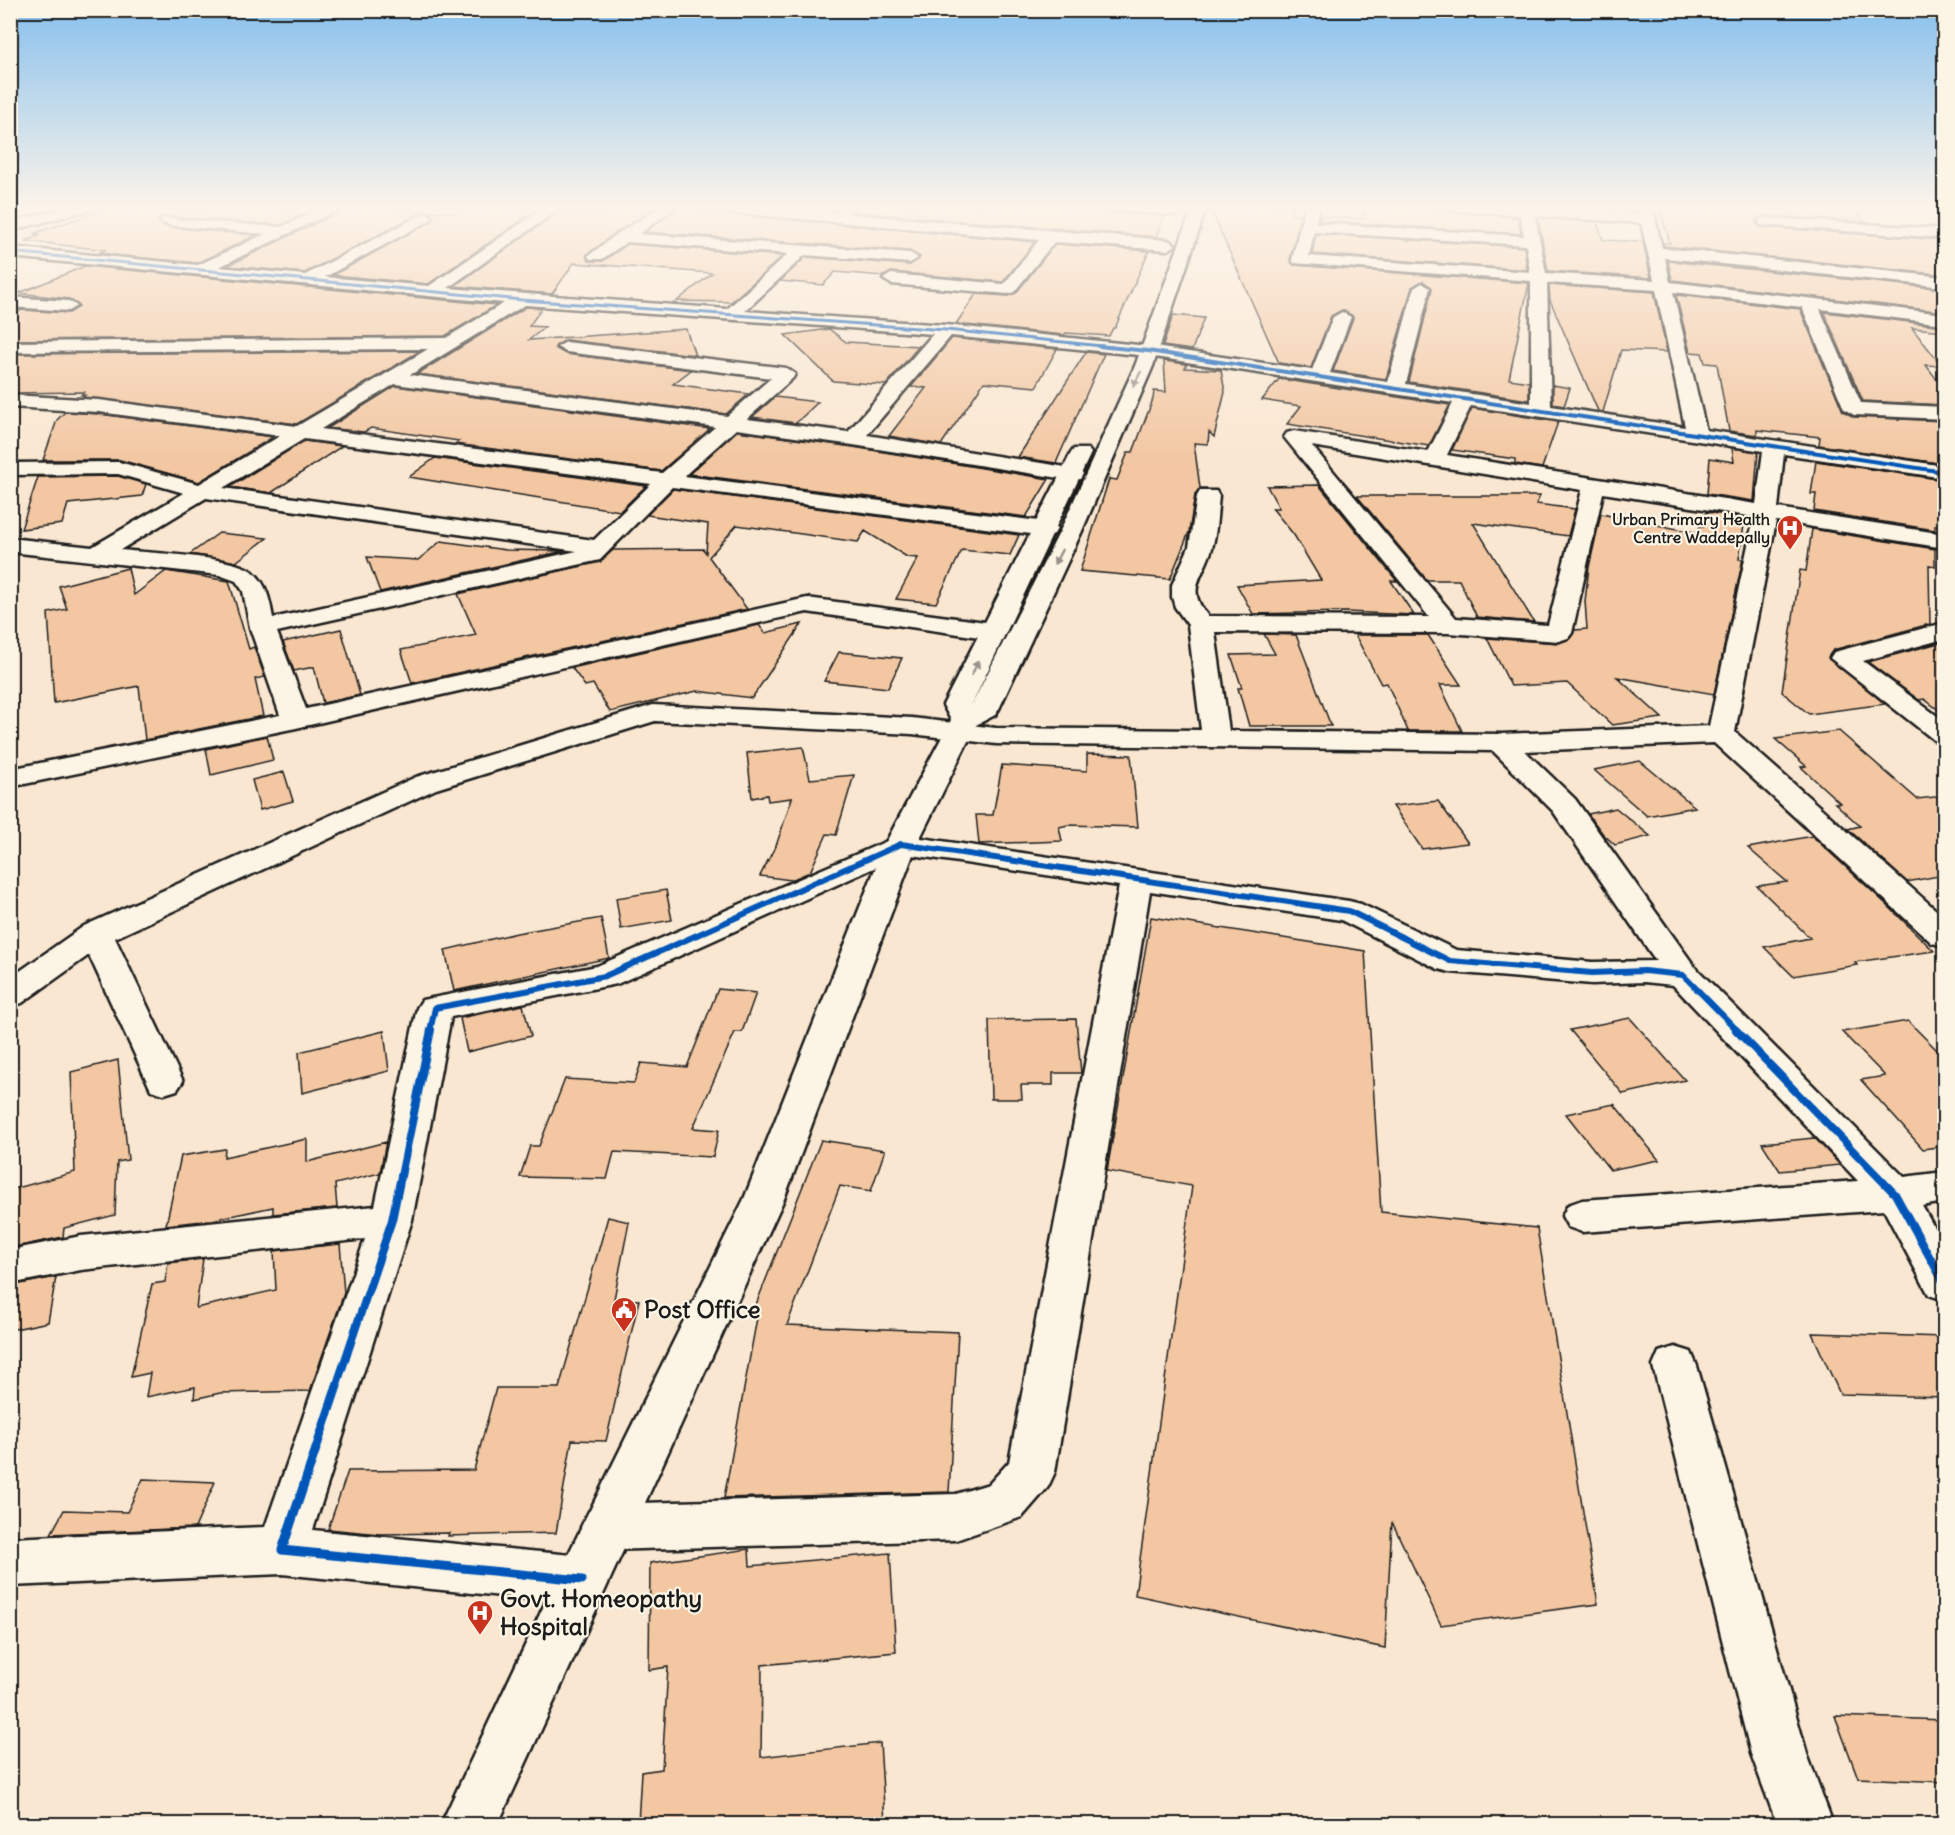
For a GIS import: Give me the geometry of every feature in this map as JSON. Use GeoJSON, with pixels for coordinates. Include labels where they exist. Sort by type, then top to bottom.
{"type":"FeatureCollection","features":[{"type":"Feature","properties":{"kind":"street"},"geometry":{"type":"LineString","coordinates":[[439,292],[522,300],[946,330],[1122,359],[1148,351],[1465,398],[1774,448],[1944,472]]}},
{"type":"Feature","properties":{"kind":"street"},"geometry":{"type":"LineString","coordinates":[[732,314],[756,292]]}},
{"type":"Feature","properties":{"kind":"street"},"geometry":{"type":"LineString","coordinates":[[1122,359],[1142,321],[1152,292]]}},
{"type":"Feature","properties":{"kind":"street"},"geometry":{"type":"LineString","coordinates":[[469,1824],[606,1527],[764,1199],[902,844],[962,726],[985,709],[1023,632],[1042,587],[1071,531],[1148,351],[1169,292]]}},
{"type":"Feature","properties":{"kind":"street"},"geometry":{"type":"LineString","coordinates":[[1395,389],[1421,292]]}},
{"type":"Feature","properties":{"kind":"street"},"geometry":{"type":"LineString","coordinates":[[1539,292],[1542,410]]}},
{"type":"Feature","properties":{"kind":"street"},"geometry":{"type":"LineString","coordinates":[[1664,292],[1697,435]]}},
{"type":"Feature","properties":{"kind":"street"},"geometry":{"type":"LineString","coordinates":[[1714,292],[1944,319]]}},
{"type":"Feature","properties":{"kind":"street"},"geometry":{"type":"LineString","coordinates":[[1931,292],[1944,308]]}},
{"type":"Feature","properties":{"kind":"street"},"geometry":{"type":"LineString","coordinates":[[95,555],[522,300]]}},
{"type":"Feature","properties":{"kind":"street"},"geometry":{"type":"LineString","coordinates":[[10,302],[69,306]]}},
{"type":"Feature","properties":{"kind":"street"},"geometry":{"type":"LineString","coordinates":[[1808,302],[1854,409],[1944,413]]}},
{"type":"Feature","properties":{"kind":"street"},"geometry":{"type":"LineString","coordinates":[[1319,377],[1342,317]]}},
{"type":"Feature","properties":{"kind":"street"},"geometry":{"type":"LineString","coordinates":[[853,439],[946,330]]}},
{"type":"Feature","properties":{"kind":"street"},"geometry":{"type":"LineString","coordinates":[[10,347],[449,343]]}},
{"type":"Feature","properties":{"kind":"street"},"geometry":{"type":"LineString","coordinates":[[263,628],[592,555],[668,479],[786,374],[566,347]]}},
{"type":"Feature","properties":{"kind":"street"},"geometry":{"type":"LineString","coordinates":[[391,378],[853,439],[1072,474]]}},
{"type":"Feature","properties":{"kind":"street"},"geometry":{"type":"LineString","coordinates":[[1434,460],[1465,398]]}},
{"type":"Feature","properties":{"kind":"street"},"geometry":{"type":"LineString","coordinates":[[10,401],[99,406],[1046,529]]}},
{"type":"Feature","properties":{"kind":"street"},"geometry":{"type":"LineString","coordinates":[[1448,625],[1294,437],[1944,541]]}},
{"type":"Feature","properties":{"kind":"street"},"geometry":{"type":"LineString","coordinates":[[962,726],[957,705],[1046,529],[1087,438]]}},
{"type":"Feature","properties":{"kind":"street"},"geometry":{"type":"LineString","coordinates":[[1721,734],[1766,512],[1774,448]]}},
{"type":"Feature","properties":{"kind":"street"},"geometry":{"type":"LineString","coordinates":[[10,469],[119,468],[201,491],[599,547]]}},
{"type":"Feature","properties":{"kind":"street"},"geometry":{"type":"LineString","coordinates":[[1201,624],[1448,625],[1559,633],[1594,485]]}},
{"type":"Feature","properties":{"kind":"street"},"geometry":{"type":"LineString","coordinates":[[1208,496],[1202,547],[1185,585],[1184,597],[1187,607],[1201,624],[1216,739]]}},
{"type":"Feature","properties":{"kind":"street"},"geometry":{"type":"LineString","coordinates":[[10,545],[223,568],[244,576],[255,591],[263,628],[296,720]]}},
{"type":"Feature","properties":{"kind":"street"},"geometry":{"type":"LineString","coordinates":[[10,778],[296,720],[807,605],[993,631]]}},
{"type":"Feature","properties":{"kind":"street"},"geometry":{"type":"LineString","coordinates":[[1944,631],[1844,658],[1944,734]]}},
{"type":"Feature","properties":{"kind":"street"},"geometry":{"type":"LineString","coordinates":[[10,995],[96,934],[426,783],[653,713],[962,726],[996,736],[1501,743],[1721,734],[1944,935]]}},
{"type":"Feature","properties":{"kind":"street"},"geometry":{"type":"LineString","coordinates":[[1501,743],[1564,805],[1683,975],[1895,1194],[1944,1283]]}},
{"type":"Feature","properties":{"kind":"street"},"geometry":{"type":"LineString","coordinates":[[282,1550],[392,1220],[435,1008],[605,976],[902,844],[1136,881],[1349,911],[1450,961],[1592,973],[1644,971],[1683,975]]}},
{"type":"Feature","properties":{"kind":"street"},"geometry":{"type":"LineString","coordinates":[[606,1527],[956,1517],[1005,1501],[1031,1472],[1136,881]]}},
{"type":"Feature","properties":{"kind":"street"},"geometry":{"type":"LineString","coordinates":[[96,934],[164,1081]]}},
{"type":"Feature","properties":{"kind":"street"},"geometry":{"type":"LineString","coordinates":[[1582,1216],[1895,1194],[1944,1187]]}},
{"type":"Feature","properties":{"kind":"street"},"geometry":{"type":"LineString","coordinates":[[10,1267],[81,1253],[392,1220]]}},
{"type":"Feature","properties":{"kind":"street"},"geometry":{"type":"LineString","coordinates":[[1675,1366],[1779,1754],[1805,1824]]}},
{"type":"Feature","properties":{"kind":"street"},"geometry":{"type":"LineString","coordinates":[[10,1562],[282,1550],[582,1580]]}},
{"type":"Feature","properties":{"kind":"building"},"geometry":{"type":"Polygon","coordinates":[[[356,292],[497,305],[445,336],[10,340],[10,316],[22,310],[69,313],[79,307],[69,299],[19,293],[356,292]]]}},
{"type":"Feature","properties":{"kind":"building"},"geometry":{"type":"Polygon","coordinates":[[[523,292],[554,292],[552,294],[523,292]]]}},
{"type":"Feature","properties":{"kind":"building"},"geometry":{"type":"Polygon","coordinates":[[[689,292],[743,292],[731,302],[677,301],[689,292]]]}},
{"type":"Feature","properties":{"kind":"building"},"geometry":{"type":"Polygon","coordinates":[[[1131,292],[1115,328],[1109,336],[1066,333],[1064,335],[956,324],[976,294],[1008,296],[1016,293],[1131,292]]]}},
{"type":"Feature","properties":{"kind":"building"},"geometry":{"type":"Polygon","coordinates":[[[1247,292],[1411,292],[1386,379],[1333,371],[1353,318],[1343,310],[1331,316],[1311,368],[1279,363],[1247,292]]]}},
{"type":"Feature","properties":{"kind":"building"},"geometry":{"type":"Polygon","coordinates":[[[1431,292],[1527,292],[1509,379],[1529,382],[1529,400],[1409,382],[1431,292]]]}},
{"type":"Feature","properties":{"kind":"building"},"geometry":{"type":"Polygon","coordinates":[[[1549,292],[1654,292],[1667,352],[1621,350],[1603,412],[1598,411],[1550,300],[1549,292]]]}},
{"type":"Feature","properties":{"kind":"building"},"geometry":{"type":"Polygon","coordinates":[[[1771,292],[1944,292],[1944,312],[1771,292]]]}},
{"type":"Feature","properties":{"kind":"building"},"geometry":{"type":"Polygon","coordinates":[[[1676,295],[1800,309],[1843,411],[1854,417],[1944,421],[1944,464],[1819,445],[1820,437],[1757,430],[1757,435],[1729,431],[1717,364],[1705,363],[1702,353],[1690,352],[1676,295]]]}},
{"type":"Feature","properties":{"kind":"building"},"geometry":{"type":"Polygon","coordinates":[[[526,307],[542,308],[529,326],[545,327],[529,340],[686,329],[695,355],[566,340],[555,348],[566,354],[691,370],[673,384],[749,394],[726,414],[417,374],[526,307]]]}},
{"type":"Feature","properties":{"kind":"building"},"geometry":{"type":"Polygon","coordinates":[[[1824,312],[1944,326],[1944,331],[1912,328],[1942,366],[1926,365],[1944,389],[1944,405],[1863,401],[1824,312]]]}},
{"type":"Feature","properties":{"kind":"building"},"geometry":{"type":"Polygon","coordinates":[[[1173,315],[1204,318],[1192,350],[1163,346],[1173,315]]]}},
{"type":"Feature","properties":{"kind":"building"},"geometry":{"type":"Polygon","coordinates":[[[829,329],[846,342],[919,346],[886,385],[833,381],[785,335],[829,329]]]}},
{"type":"Feature","properties":{"kind":"building"},"geometry":{"type":"Polygon","coordinates":[[[952,338],[1057,349],[1036,387],[984,382],[941,445],[889,436],[926,388],[911,387],[952,338]]]}},
{"type":"Feature","properties":{"kind":"building"},"geometry":{"type":"Polygon","coordinates":[[[420,351],[297,424],[83,397],[85,395],[81,395],[84,392],[10,393],[10,354],[420,351]]]}},
{"type":"Feature","properties":{"kind":"building"},"geometry":{"type":"Polygon","coordinates":[[[1086,352],[1104,354],[1056,463],[1018,457],[1086,352]]]}},
{"type":"Feature","properties":{"kind":"building"},"geometry":{"type":"Polygon","coordinates":[[[1164,361],[1187,364],[1185,368],[1221,370],[1225,392],[1214,437],[1209,432],[1208,444],[1194,443],[1200,488],[1207,488],[1198,490],[1195,495],[1189,532],[1170,579],[1080,571],[1109,479],[1117,480],[1128,452],[1133,452],[1154,391],[1166,392],[1164,361]]]}},
{"type":"Feature","properties":{"kind":"building"},"geometry":{"type":"Polygon","coordinates":[[[1279,379],[1450,405],[1429,446],[1287,424],[1301,406],[1262,400],[1279,379]]]}},
{"type":"Feature","properties":{"kind":"building"},"geometry":{"type":"Polygon","coordinates":[[[1553,385],[1570,388],[1564,406],[1553,404],[1553,385]]]}},
{"type":"Feature","properties":{"kind":"building"},"geometry":{"type":"Polygon","coordinates":[[[395,386],[710,429],[661,471],[455,444],[459,441],[371,428],[364,432],[328,428],[395,386]]]}},
{"type":"Feature","properties":{"kind":"building"},"geometry":{"type":"Polygon","coordinates":[[[775,397],[818,402],[796,423],[752,417],[775,397]]]}},
{"type":"Feature","properties":{"kind":"building"},"geometry":{"type":"Polygon","coordinates":[[[1472,408],[1558,422],[1542,468],[1515,464],[1515,459],[1452,450],[1472,408]]]}},
{"type":"Feature","properties":{"kind":"building"},"geometry":{"type":"Polygon","coordinates":[[[65,412],[99,414],[273,437],[199,482],[120,460],[43,460],[57,420],[65,412]]]}},
{"type":"Feature","properties":{"kind":"building"},"geometry":{"type":"Polygon","coordinates":[[[737,431],[853,447],[1049,479],[1026,517],[689,474],[737,431]]]}},
{"type":"Feature","properties":{"kind":"building"},"geometry":{"type":"Polygon","coordinates":[[[304,441],[342,446],[271,493],[230,487],[304,441]]]}},
{"type":"Feature","properties":{"kind":"building"},"geometry":{"type":"Polygon","coordinates":[[[1732,448],[1758,452],[1754,501],[1707,494],[1710,458],[1734,462],[1732,448]]]}},
{"type":"Feature","properties":{"kind":"building"},"geometry":{"type":"Polygon","coordinates":[[[435,458],[646,486],[620,511],[409,477],[435,458]]]}},
{"type":"Feature","properties":{"kind":"building"},"geometry":{"type":"Polygon","coordinates":[[[1816,461],[1944,480],[1944,527],[1935,525],[1935,530],[1814,511],[1816,494],[1811,494],[1816,461]]]}},
{"type":"Feature","properties":{"kind":"building"},"geometry":{"type":"Polygon","coordinates":[[[118,476],[146,484],[142,496],[68,504],[62,524],[21,529],[38,477],[118,476]]]}},
{"type":"Feature","properties":{"kind":"building"},"geometry":{"type":"Polygon","coordinates":[[[1319,485],[1397,581],[1391,581],[1414,615],[1345,612],[1253,614],[1237,585],[1321,580],[1294,535],[1272,508],[1279,508],[1267,486],[1319,485]]]}},
{"type":"Feature","properties":{"kind":"building"},"geometry":{"type":"Polygon","coordinates":[[[673,489],[1019,535],[1010,555],[962,550],[936,603],[896,599],[918,558],[907,557],[865,531],[858,542],[737,525],[709,557],[747,609],[412,683],[401,650],[476,635],[458,594],[600,562],[613,550],[703,549],[706,553],[708,524],[647,515],[673,489]]]}},
{"type":"Feature","properties":{"kind":"building"},"geometry":{"type":"Polygon","coordinates":[[[1357,496],[1540,496],[1536,504],[1575,509],[1568,536],[1473,523],[1534,622],[1477,617],[1459,580],[1427,580],[1357,496]]]}},
{"type":"Feature","properties":{"kind":"building"},"geometry":{"type":"Polygon","coordinates":[[[1706,512],[1745,518],[1739,559],[1743,559],[1714,694],[1617,677],[1662,718],[1612,725],[1567,683],[1511,686],[1487,638],[1559,643],[1570,639],[1575,630],[1587,629],[1585,601],[1589,567],[1601,514],[1698,533],[1700,526],[1704,526],[1706,512]]]}},
{"type":"Feature","properties":{"kind":"building"},"geometry":{"type":"Polygon","coordinates":[[[1812,529],[1935,549],[1935,566],[1929,565],[1930,624],[1833,650],[1828,657],[1885,704],[1809,714],[1782,692],[1800,570],[1806,571],[1812,529]]]}},
{"type":"Feature","properties":{"kind":"building"},"geometry":{"type":"Polygon","coordinates":[[[219,533],[267,538],[236,562],[190,554],[219,533]]]}},
{"type":"Feature","properties":{"kind":"building"},"geometry":{"type":"Polygon","coordinates":[[[441,541],[506,550],[564,551],[380,592],[367,557],[418,560],[441,541]]]}},
{"type":"Feature","properties":{"kind":"building"},"geometry":{"type":"Polygon","coordinates":[[[128,568],[134,595],[166,571],[229,581],[249,649],[254,647],[265,677],[255,679],[263,716],[145,740],[139,686],[54,703],[48,613],[67,609],[59,586],[128,568]]]}},
{"type":"Feature","properties":{"kind":"building"},"geometry":{"type":"Polygon","coordinates":[[[802,624],[752,698],[697,691],[610,712],[593,684],[585,686],[572,668],[759,625],[765,633],[802,624]]]}},
{"type":"Feature","properties":{"kind":"building"},"geometry":{"type":"Polygon","coordinates":[[[341,629],[360,695],[323,703],[314,667],[294,671],[283,642],[341,629]]]}},
{"type":"Feature","properties":{"kind":"building"},"geometry":{"type":"Polygon","coordinates":[[[1264,634],[1296,635],[1331,726],[1249,726],[1238,688],[1242,688],[1231,655],[1275,654],[1264,634]]]}},
{"type":"Feature","properties":{"kind":"building"},"geometry":{"type":"Polygon","coordinates":[[[1355,635],[1428,635],[1461,685],[1440,685],[1462,731],[1408,731],[1387,683],[1381,684],[1355,635]]]}},
{"type":"Feature","properties":{"kind":"building"},"geometry":{"type":"Polygon","coordinates":[[[1939,643],[1944,647],[1944,714],[1924,699],[1919,700],[1868,662],[1939,643]]]}},
{"type":"Feature","properties":{"kind":"building"},"geometry":{"type":"Polygon","coordinates":[[[839,652],[902,658],[888,688],[824,681],[839,652]]]}},
{"type":"Feature","properties":{"kind":"building"},"geometry":{"type":"Polygon","coordinates":[[[1839,731],[1917,799],[1944,796],[1944,875],[1907,882],[1848,829],[1860,826],[1835,803],[1840,803],[1801,767],[1806,766],[1775,739],[1839,731]]]}},
{"type":"Feature","properties":{"kind":"building"},"geometry":{"type":"Polygon","coordinates":[[[267,736],[273,760],[211,775],[206,749],[267,736]]]}},
{"type":"Feature","properties":{"kind":"building"},"geometry":{"type":"Polygon","coordinates":[[[803,747],[810,779],[854,775],[836,835],[827,834],[810,872],[791,880],[760,876],[777,843],[792,798],[768,801],[767,795],[752,798],[747,753],[803,747]]]}},
{"type":"Feature","properties":{"kind":"building"},"geometry":{"type":"Polygon","coordinates":[[[1087,754],[1131,755],[1138,827],[1068,825],[1059,827],[1062,841],[979,844],[976,815],[993,815],[1002,765],[1087,771],[1087,754]]]}},
{"type":"Feature","properties":{"kind":"building"},"geometry":{"type":"Polygon","coordinates":[[[1640,761],[1695,807],[1647,816],[1594,770],[1640,761]]]}},
{"type":"Feature","properties":{"kind":"building"},"geometry":{"type":"Polygon","coordinates":[[[284,772],[293,801],[260,810],[252,780],[284,772]]]}},
{"type":"Feature","properties":{"kind":"building"},"geometry":{"type":"Polygon","coordinates":[[[1438,801],[1468,843],[1422,849],[1393,806],[1438,801]]]}},
{"type":"Feature","properties":{"kind":"building"},"geometry":{"type":"Polygon","coordinates":[[[1616,808],[1650,836],[1615,845],[1603,834],[1588,814],[1616,808]]]}},
{"type":"Feature","properties":{"kind":"building"},"geometry":{"type":"Polygon","coordinates":[[[1812,836],[1934,951],[1855,962],[1857,965],[1793,976],[1764,947],[1810,938],[1757,886],[1787,882],[1748,848],[1812,836]]]}},
{"type":"Feature","properties":{"kind":"building"},"geometry":{"type":"Polygon","coordinates":[[[666,890],[672,920],[621,929],[616,898],[666,890]]]}},
{"type":"Feature","properties":{"kind":"building"},"geometry":{"type":"Polygon","coordinates":[[[1151,917],[1365,951],[1381,1212],[1537,1228],[1598,1604],[1441,1625],[1392,1522],[1385,1648],[1135,1595],[1192,1186],[1107,1171],[1151,917]]]}},
{"type":"Feature","properties":{"kind":"building"},"geometry":{"type":"Polygon","coordinates":[[[601,918],[609,958],[454,991],[445,950],[517,933],[601,918]]]}},
{"type":"Feature","properties":{"kind":"building"},"geometry":{"type":"Polygon","coordinates":[[[718,989],[756,993],[742,1032],[735,1032],[693,1128],[719,1130],[713,1157],[614,1152],[607,1179],[520,1177],[530,1146],[539,1146],[565,1079],[634,1083],[641,1063],[687,1067],[718,989]]]}},
{"type":"Feature","properties":{"kind":"building"},"geometry":{"type":"Polygon","coordinates":[[[523,1005],[531,1036],[467,1052],[460,1018],[523,1005]]]}},
{"type":"Feature","properties":{"kind":"building"},"geometry":{"type":"Polygon","coordinates":[[[1630,1018],[1685,1080],[1623,1094],[1570,1030],[1630,1018]]]}},
{"type":"Feature","properties":{"kind":"building"},"geometry":{"type":"Polygon","coordinates":[[[1076,1019],[1081,1073],[1053,1073],[1053,1085],[1021,1085],[1022,1099],[991,1099],[989,1020],[1076,1019]]]}},
{"type":"Feature","properties":{"kind":"building"},"geometry":{"type":"Polygon","coordinates":[[[1908,1021],[1944,1057],[1944,1146],[1923,1149],[1861,1080],[1885,1076],[1842,1032],[1908,1021]]]}},
{"type":"Feature","properties":{"kind":"building"},"geometry":{"type":"Polygon","coordinates":[[[384,1031],[389,1071],[302,1093],[299,1052],[384,1031]]]}},
{"type":"Feature","properties":{"kind":"building"},"geometry":{"type":"Polygon","coordinates":[[[118,1060],[128,1160],[117,1162],[115,1215],[64,1228],[63,1237],[10,1248],[10,1190],[75,1172],[71,1072],[118,1060]]]}},
{"type":"Feature","properties":{"kind":"building"},"geometry":{"type":"Polygon","coordinates":[[[1614,1104],[1659,1160],[1610,1170],[1566,1114],[1614,1104]]]}},
{"type":"Feature","properties":{"kind":"building"},"geometry":{"type":"Polygon","coordinates":[[[1815,1138],[1840,1165],[1780,1171],[1762,1143],[1815,1138]]]}},
{"type":"Feature","properties":{"kind":"building"},"geometry":{"type":"Polygon","coordinates":[[[307,1139],[307,1162],[386,1142],[380,1173],[335,1184],[337,1208],[273,1214],[273,1207],[212,1220],[166,1225],[181,1156],[225,1149],[224,1157],[307,1139]]]}},
{"type":"Feature","properties":{"kind":"building"},"geometry":{"type":"Polygon","coordinates":[[[821,1140],[885,1150],[871,1191],[840,1186],[787,1325],[958,1332],[949,1492],[724,1498],[759,1307],[755,1307],[821,1140]]]}},
{"type":"Feature","properties":{"kind":"building"},"geometry":{"type":"Polygon","coordinates":[[[608,1217],[629,1222],[614,1299],[639,1300],[606,1441],[572,1440],[556,1533],[448,1536],[449,1533],[380,1534],[328,1529],[348,1471],[474,1470],[496,1388],[559,1388],[608,1217]]]}},
{"type":"Feature","properties":{"kind":"building"},"geometry":{"type":"Polygon","coordinates":[[[340,1244],[344,1293],[310,1391],[220,1393],[194,1399],[195,1387],[146,1397],[150,1373],[131,1377],[152,1284],[165,1282],[168,1263],[203,1259],[196,1308],[276,1290],[274,1251],[340,1244]]]}},
{"type":"Feature","properties":{"kind":"building"},"geometry":{"type":"Polygon","coordinates":[[[56,1277],[48,1322],[10,1330],[10,1286],[56,1277]]]}},
{"type":"Feature","properties":{"kind":"building"},"geometry":{"type":"Polygon","coordinates":[[[1812,1333],[1944,1337],[1944,1397],[1840,1394],[1812,1333]]]}},
{"type":"Feature","properties":{"kind":"building"},"geometry":{"type":"Polygon","coordinates":[[[143,1479],[215,1482],[195,1528],[51,1534],[64,1510],[127,1512],[143,1479]]]}},
{"type":"Feature","properties":{"kind":"building"},"geometry":{"type":"Polygon","coordinates":[[[749,1549],[750,1566],[890,1553],[896,1652],[762,1665],[761,1757],[880,1743],[885,1822],[638,1824],[641,1772],[662,1769],[668,1667],[649,1670],[650,1563],[749,1549]]]}},
{"type":"Feature","properties":{"kind":"building"},"geometry":{"type":"Polygon","coordinates":[[[1835,1716],[1944,1720],[1944,1782],[1858,1778],[1835,1716]]]}},
{"type":"Feature","properties":{"kind":"cycle path"},"geometry":{"type":"LineString","coordinates":[[433,292],[946,330],[1148,351],[1944,472]]}},
{"type":"Feature","properties":{"kind":"cycle path"},"geometry":{"type":"LineString","coordinates":[[582,1580],[282,1550],[392,1220],[435,1008],[605,976],[901,844],[1349,911],[1450,961],[1592,973],[1644,971],[1683,975],[1895,1194],[1944,1283]]}},
{"type":"Feature","properties":{"kind":"place","name":"Urban Primary Health Centre Waddepally"},"geometry":{"type":"Point","coordinates":[1790,551]}},
{"type":"Feature","properties":{"kind":"place","name":"Post Office"},"geometry":{"type":"Point","coordinates":[624,1333]}},
{"type":"Feature","properties":{"kind":"place","name":"Govt. Homeopathy Hospital"},"geometry":{"type":"Point","coordinates":[480,1636]}}]}
